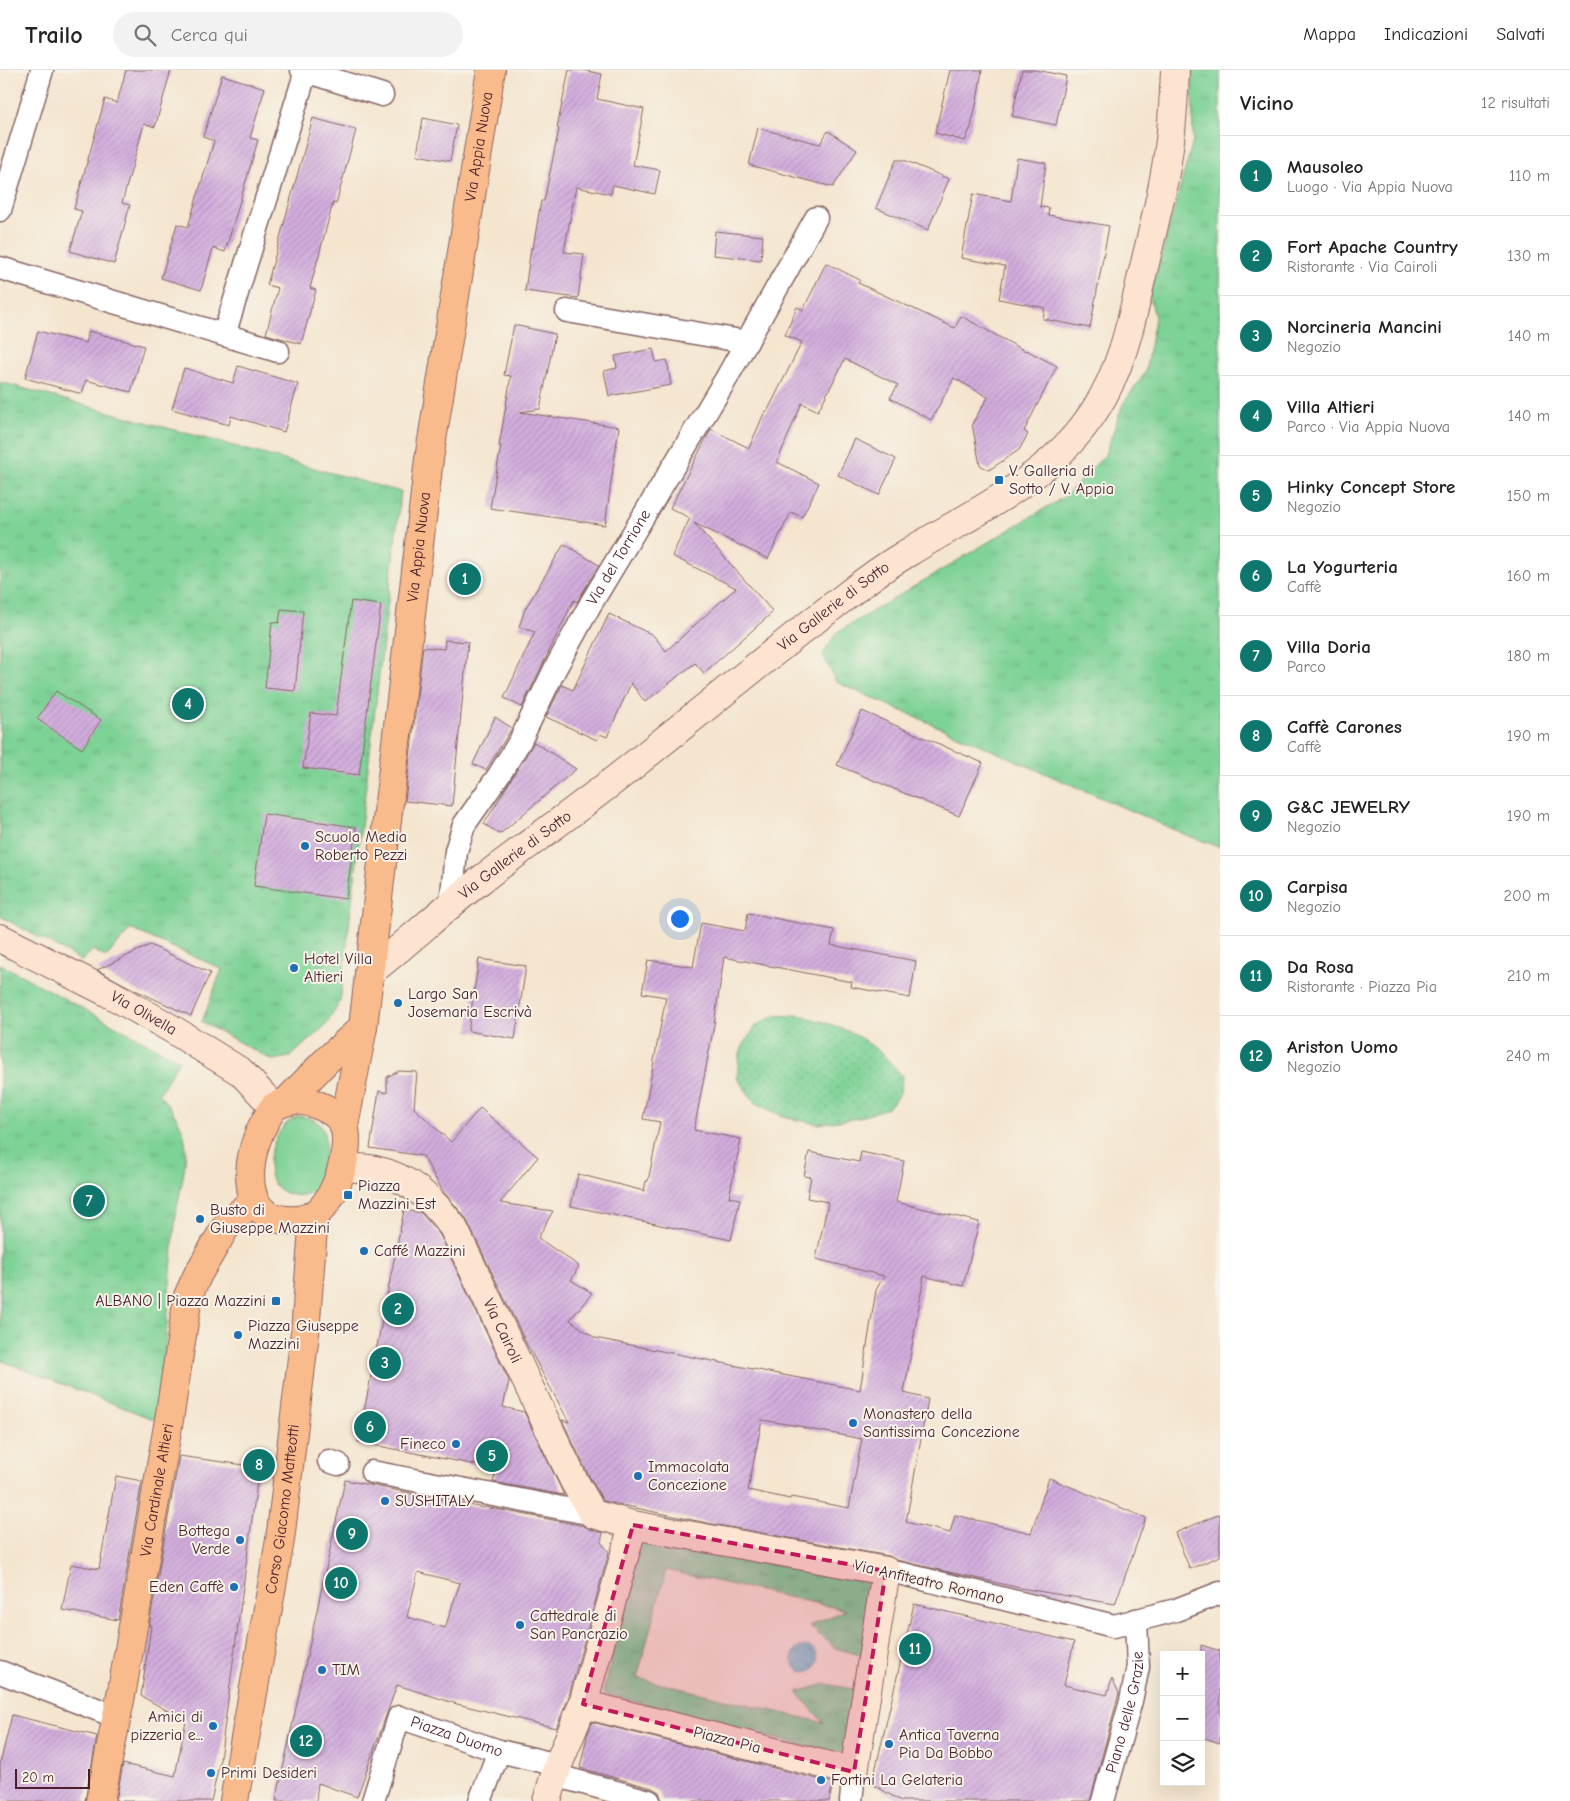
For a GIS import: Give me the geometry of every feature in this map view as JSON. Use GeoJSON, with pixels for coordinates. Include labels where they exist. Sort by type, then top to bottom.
{"type":"FeatureCollection","features":[{"type":"Feature","properties":{"kind":"main road","name":"Via Appia Nuova"},"geometry":{"type":"LineString","coordinates":[[344,1126],[363,1027],[429,459],[491,70]]}},
{"type":"Feature","properties":{"kind":"main road","name":"Via Gallerie di Sotto"},"geometry":{"type":"LineString","coordinates":[[451,906],[480,881],[642,758],[848,594],[909,552],[1022,486],[1054,460],[1075,436],[1095,410],[1115,371],[1129,332],[1146,262],[1167,158],[1175,70]]}},
{"type":"Feature","properties":{"kind":"main road"},"geometry":{"type":"LineString","coordinates":[[368,972],[394,954],[451,906]]}},
{"type":"Feature","properties":{"kind":"main road","name":"Via Olivella"},"geometry":{"type":"LineString","coordinates":[[0,938],[107,992],[180,1034],[241,1072],[281,1104]]}},
{"type":"Feature","properties":{"kind":"main road"},"geometry":{"type":"LineString","coordinates":[[281,1104],[305,1101],[315,1103],[334,1115],[344,1126],[343,1166],[333,1192],[324,1206],[314,1215],[300,1220],[270,1217],[262,1211],[254,1199],[250,1178],[251,1158],[260,1128],[281,1104],[363,1027]]}},
{"type":"Feature","properties":{"kind":"main road","name":"Via Cairoli"},"geometry":{"type":"LineString","coordinates":[[343,1166],[374,1170],[406,1180],[439,1207],[453,1227],[574,1481],[593,1514]]}},
{"type":"Feature","properties":{"kind":"main road","name":"Via Cardinale Altieri"},"geometry":{"type":"LineString","coordinates":[[100,1801],[165,1439],[188,1296],[198,1274],[226,1228],[254,1199]]}},
{"type":"Feature","properties":{"kind":"main road","name":"Corso Giacomo Matteotti"},"geometry":{"type":"LineString","coordinates":[[234,1801],[280,1540],[305,1333],[314,1215]]}},
{"type":"Feature","properties":{"kind":"main road"},"geometry":{"type":"LineString","coordinates":[[553,1780],[583,1704],[633,1524],[593,1514]]}},
{"type":"Feature","properties":{"kind":"main road","name":"Via Anfiteatro Romano"},"geometry":{"type":"LineString","coordinates":[[633,1524],[886,1571]]}},
{"type":"Feature","properties":{"kind":"main road","name":"Piazza Pia"},"geometry":{"type":"LineString","coordinates":[[583,1704],[853,1793],[886,1571]]}},
{"type":"Feature","properties":{"kind":"street"},"geometry":{"type":"LineString","coordinates":[[0,210],[42,70]]}},
{"type":"Feature","properties":{"kind":"street"},"geometry":{"type":"LineString","coordinates":[[224,334],[304,71],[382,95]]}},
{"type":"Feature","properties":{"kind":"street","name":"Via del Torrione"},"geometry":{"type":"LineString","coordinates":[[451,906],[456,851],[464,825],[516,747],[590,605],[726,379],[816,218]]}},
{"type":"Feature","properties":{"kind":"street"},"geometry":{"type":"LineString","coordinates":[[0,268],[278,351]]}},
{"type":"Feature","properties":{"kind":"street"},"geometry":{"type":"LineString","coordinates":[[567,312],[747,342]]}},
{"type":"Feature","properties":{"kind":"street"},"geometry":{"type":"LineString","coordinates":[[372,1472],[593,1514]]}},
{"type":"Feature","properties":{"kind":"street","name":"Via Anfiteatro Romano"},"geometry":{"type":"LineString","coordinates":[[886,1571],[1114,1626],[1176,1610],[1220,1593]]}},
{"type":"Feature","properties":{"kind":"street","name":"Piano delle Grazie"},"geometry":{"type":"LineString","coordinates":[[1103,1801],[1131,1701],[1138,1667],[1136,1620]]}},
{"type":"Feature","properties":{"kind":"street"},"geometry":{"type":"LineString","coordinates":[[0,1672],[116,1718]]}},
{"type":"Feature","properties":{"kind":"street","name":"Piazza Duomo"},"geometry":{"type":"LineString","coordinates":[[375,1795],[399,1717],[500,1751],[553,1780],[649,1801]]}},
{"type":"Feature","properties":{"kind":"street"},"geometry":{"type":"LineString","coordinates":[[480,1801],[500,1751]]}},
{"type":"Feature","properties":{"kind":"highlighted area"},"geometry":{"type":"Polygon","coordinates":[[[633,1525],[886,1571],[854,1772],[583,1704],[633,1525]]]}},
{"type":"Feature","properties":{"kind":"green space"},"geometry":{"type":"Polygon","coordinates":[[[1192,70],[1220,70],[1220,847],[1186,835],[836,682],[823,655],[836,633],[1064,497],[1105,455],[1123,404],[1145,373],[1155,318],[1150,296],[1193,141],[1192,70]]]}},
{"type":"Feature","properties":{"kind":"green space"},"geometry":{"type":"Polygon","coordinates":[[[0,382],[401,492],[340,1002],[327,1024],[290,1057],[272,1060],[202,1022],[222,969],[131,929],[106,957],[93,950],[82,961],[0,916],[0,382]]]}},
{"type":"Feature","properties":{"kind":"green space"},"geometry":{"type":"Polygon","coordinates":[[[0,964],[179,1060],[159,1094],[178,1121],[185,1140],[186,1150],[175,1223],[158,1421],[0,1360],[0,964]]]}},
{"type":"Feature","properties":{"kind":"green space"},"geometry":{"type":"Polygon","coordinates":[[[799,1015],[830,1024],[856,1036],[880,1052],[891,1063],[902,1076],[900,1093],[888,1108],[858,1118],[818,1124],[787,1118],[755,1103],[737,1078],[739,1055],[743,1046],[756,1026],[774,1016],[799,1015]]]}},
{"type":"Feature","properties":{"kind":"green space"},"geometry":{"type":"Polygon","coordinates":[[[298,1116],[315,1120],[322,1127],[325,1140],[325,1157],[323,1175],[318,1187],[307,1194],[295,1195],[283,1192],[274,1184],[270,1176],[269,1166],[273,1145],[278,1135],[290,1120],[298,1116]]]}},
{"type":"Feature","properties":{"kind":"green space"},"geometry":{"type":"Polygon","coordinates":[[[640,1537],[874,1584],[864,1656],[835,1648],[809,1626],[846,1610],[666,1570],[637,1678],[824,1723],[797,1692],[826,1684],[858,1690],[849,1757],[726,1727],[603,1693],[640,1537]]]}},
{"type":"Feature","properties":{"kind":"water"},"geometry":{"type":"Polygon","coordinates":[[[805,1646],[814,1650],[818,1659],[814,1668],[805,1672],[796,1668],[792,1659],[796,1650],[805,1646]]]}},
{"type":"Feature","properties":{"kind":"building"},"geometry":{"type":"Polygon","coordinates":[[[126,70],[171,70],[155,127],[144,124],[122,203],[130,205],[114,264],[70,251],[82,211],[74,209],[105,99],[117,103],[126,70]]]}},
{"type":"Feature","properties":{"kind":"building"},"geometry":{"type":"Polygon","coordinates":[[[569,70],[582,70],[602,74],[597,99],[644,109],[633,165],[660,170],[655,194],[613,185],[611,194],[576,187],[564,252],[584,254],[578,298],[525,291],[531,248],[533,248],[541,201],[544,201],[569,70]]]}},
{"type":"Feature","properties":{"kind":"building"},"geometry":{"type":"Polygon","coordinates":[[[950,70],[982,70],[971,127],[965,141],[935,133],[950,70]]]}},
{"type":"Feature","properties":{"kind":"building"},"geometry":{"type":"Polygon","coordinates":[[[1022,70],[1036,70],[1066,76],[1056,125],[1012,116],[1022,70]]]}},
{"type":"Feature","properties":{"kind":"building"},"geometry":{"type":"Polygon","coordinates":[[[222,75],[265,88],[250,138],[258,140],[225,252],[213,248],[201,290],[161,278],[177,224],[188,227],[214,141],[203,137],[222,75]]]}},
{"type":"Feature","properties":{"kind":"building"},"geometry":{"type":"Polygon","coordinates":[[[313,118],[356,130],[336,204],[333,203],[310,288],[316,290],[301,344],[266,334],[278,288],[267,285],[313,118]]]}},
{"type":"Feature","properties":{"kind":"building"},"geometry":{"type":"Polygon","coordinates":[[[423,118],[457,125],[450,161],[417,155],[423,118]]]}},
{"type":"Feature","properties":{"kind":"building"},"geometry":{"type":"Polygon","coordinates":[[[758,128],[820,144],[828,131],[857,150],[833,187],[749,165],[758,128]]]}},
{"type":"Feature","properties":{"kind":"building"},"geometry":{"type":"Polygon","coordinates":[[[1017,158],[1046,163],[1040,207],[1049,208],[1048,215],[1109,226],[1090,328],[1043,319],[1045,308],[999,299],[1005,266],[961,258],[973,194],[1011,201],[1017,158]]]}},
{"type":"Feature","properties":{"kind":"building"},"geometry":{"type":"Polygon","coordinates":[[[896,160],[904,160],[949,179],[928,230],[876,208],[896,160]]]}},
{"type":"Feature","properties":{"kind":"building"},"geometry":{"type":"Polygon","coordinates":[[[715,231],[763,236],[761,260],[713,255],[715,231]]]}},
{"type":"Feature","properties":{"kind":"building"},"geometry":{"type":"Polygon","coordinates":[[[826,263],[860,280],[858,283],[955,328],[961,316],[1057,366],[1024,431],[1028,434],[1019,450],[989,470],[980,465],[972,424],[988,397],[954,378],[931,420],[890,398],[898,385],[845,359],[818,411],[802,403],[777,462],[819,483],[802,517],[791,512],[768,559],[694,523],[773,612],[704,673],[695,663],[645,702],[631,683],[607,737],[600,734],[597,740],[546,717],[562,685],[573,690],[609,614],[653,635],[666,651],[736,588],[672,556],[690,518],[670,508],[711,429],[749,448],[765,411],[767,412],[802,342],[785,335],[797,307],[803,310],[826,263]]]}},
{"type":"Feature","properties":{"kind":"building"},"geometry":{"type":"Polygon","coordinates":[[[514,325],[555,334],[540,409],[520,412],[619,427],[605,525],[490,508],[511,376],[504,375],[514,325]]]}},
{"type":"Feature","properties":{"kind":"building"},"geometry":{"type":"Polygon","coordinates":[[[38,331],[86,343],[89,331],[144,346],[131,392],[86,380],[82,394],[25,378],[38,331]]]}},
{"type":"Feature","properties":{"kind":"building"},"geometry":{"type":"Polygon","coordinates":[[[653,349],[656,362],[667,360],[671,385],[609,396],[604,371],[617,368],[615,356],[653,349]]]}},
{"type":"Feature","properties":{"kind":"building"},"geometry":{"type":"Polygon","coordinates":[[[238,366],[298,384],[284,432],[231,416],[229,425],[172,409],[184,368],[233,383],[238,366]]]}},
{"type":"Feature","properties":{"kind":"building"},"geometry":{"type":"Polygon","coordinates":[[[855,439],[896,459],[879,495],[838,475],[855,439]]]}},
{"type":"Feature","properties":{"kind":"building"},"geometry":{"type":"Polygon","coordinates":[[[564,544],[599,565],[577,602],[574,600],[522,707],[504,698],[535,632],[519,627],[525,609],[564,544]]]}},
{"type":"Feature","properties":{"kind":"building"},"geometry":{"type":"Polygon","coordinates":[[[351,601],[381,605],[359,775],[303,768],[311,713],[336,716],[351,601]]]}},
{"type":"Feature","properties":{"kind":"building"},"geometry":{"type":"Polygon","coordinates":[[[281,609],[303,611],[295,691],[265,688],[272,622],[279,623],[281,609]]]}},
{"type":"Feature","properties":{"kind":"building"},"geometry":{"type":"Polygon","coordinates":[[[445,640],[468,642],[452,806],[405,801],[423,647],[444,649],[445,640]]]}},
{"type":"Feature","properties":{"kind":"building"},"geometry":{"type":"Polygon","coordinates":[[[56,691],[101,720],[82,749],[37,719],[56,691]]]}},
{"type":"Feature","properties":{"kind":"building"},"geometry":{"type":"Polygon","coordinates":[[[862,711],[983,763],[959,816],[837,765],[862,711]]]}},
{"type":"Feature","properties":{"kind":"building"},"geometry":{"type":"Polygon","coordinates":[[[495,717],[512,728],[486,770],[473,764],[495,717]]]}},
{"type":"Feature","properties":{"kind":"building"},"geometry":{"type":"Polygon","coordinates":[[[534,742],[576,769],[500,834],[484,824],[534,742]]]}},
{"type":"Feature","properties":{"kind":"building"},"geometry":{"type":"Polygon","coordinates":[[[264,814],[356,827],[346,899],[254,886],[264,814]]]}},
{"type":"Feature","properties":{"kind":"building"},"geometry":{"type":"Polygon","coordinates":[[[748,913],[834,930],[831,945],[916,961],[910,998],[851,987],[852,982],[724,957],[714,1025],[694,1130],[741,1139],[729,1197],[740,1199],[731,1240],[571,1206],[578,1174],[644,1191],[646,1181],[648,1181],[660,1122],[643,1119],[666,997],[642,993],[648,960],[693,967],[701,923],[745,931],[748,913]]]}},
{"type":"Feature","properties":{"kind":"building"},"geometry":{"type":"Polygon","coordinates":[[[150,945],[210,973],[191,1016],[97,970],[150,945]]]}},
{"type":"Feature","properties":{"kind":"building"},"geometry":{"type":"Polygon","coordinates":[[[479,959],[526,966],[515,1039],[468,1031],[479,959]]]}},
{"type":"Feature","properties":{"kind":"building"},"geometry":{"type":"Polygon","coordinates":[[[399,1071],[417,1072],[414,1108],[451,1142],[480,1108],[538,1157],[500,1203],[553,1211],[538,1238],[579,1266],[571,1280],[592,1293],[570,1320],[595,1338],[860,1390],[876,1290],[884,1276],[816,1259],[828,1202],[807,1198],[811,1177],[804,1176],[809,1152],[859,1162],[861,1152],[904,1161],[896,1202],[979,1222],[963,1286],[924,1276],[904,1393],[928,1399],[906,1522],[950,1533],[955,1515],[1031,1533],[1049,1478],[1146,1518],[1115,1604],[1020,1588],[896,1560],[889,1556],[707,1523],[603,1501],[562,1420],[569,1422],[526,1343],[465,1217],[442,1190],[423,1156],[370,1148],[379,1091],[387,1093],[387,1077],[399,1071]],[[762,1420],[748,1490],[849,1508],[862,1439],[762,1420]]]}},
{"type":"Feature","properties":{"kind":"building"},"geometry":{"type":"Polygon","coordinates":[[[404,1210],[421,1213],[440,1235],[509,1381],[503,1407],[524,1412],[564,1495],[493,1482],[497,1469],[358,1442],[404,1210]]]}},
{"type":"Feature","properties":{"kind":"building"},"geometry":{"type":"Polygon","coordinates":[[[179,1456],[259,1467],[220,1760],[211,1801],[116,1801],[123,1764],[175,1776],[186,1721],[141,1696],[151,1626],[149,1626],[179,1456]]]}},
{"type":"Feature","properties":{"kind":"building"},"geometry":{"type":"Polygon","coordinates":[[[116,1476],[142,1481],[118,1620],[62,1610],[71,1564],[99,1569],[116,1476]]]}},
{"type":"Feature","properties":{"kind":"building"},"geometry":{"type":"Polygon","coordinates":[[[345,1480],[584,1526],[603,1533],[601,1542],[609,1552],[568,1699],[556,1728],[457,1704],[397,1685],[357,1797],[318,1783],[316,1801],[276,1801],[345,1480]],[[418,1572],[407,1617],[445,1628],[460,1583],[418,1572]]]}},
{"type":"Feature","properties":{"kind":"building"},"geometry":{"type":"Polygon","coordinates":[[[1220,1514],[1220,1556],[1190,1569],[1175,1533],[1220,1514]]]}},
{"type":"Feature","properties":{"kind":"building"},"geometry":{"type":"Polygon","coordinates":[[[914,1604],[1074,1642],[1064,1685],[1107,1695],[1112,1678],[1119,1693],[1090,1801],[901,1801],[872,1784],[914,1604]]]}},
{"type":"Feature","properties":{"kind":"building"},"geometry":{"type":"Polygon","coordinates":[[[1201,1645],[1220,1651],[1220,1743],[1205,1738],[1205,1651],[1201,1651],[1201,1645]]]}},
{"type":"Feature","properties":{"kind":"building"},"geometry":{"type":"Polygon","coordinates":[[[12,1715],[97,1736],[85,1801],[0,1801],[0,1764],[12,1715]]]}},
{"type":"Feature","properties":{"kind":"building"},"geometry":{"type":"Polygon","coordinates":[[[592,1722],[833,1783],[829,1801],[662,1801],[659,1792],[652,1788],[580,1768],[592,1722]]]}},
{"type":"Feature","properties":{"kind":"place","name":"V. Galleria di Sotto / V. Appia"},"geometry":{"type":"Point","coordinates":[999,480]}},
{"type":"Feature","properties":{"kind":"place","name":"Mausoleo"},"geometry":{"type":"Point","coordinates":[465,579]}},
{"type":"Feature","properties":{"kind":"place","name":"Villa Altieri"},"geometry":{"type":"Point","coordinates":[188,704]}},
{"type":"Feature","properties":{"kind":"place","name":"Scuola Media Roberto Pezzi"},"geometry":{"type":"Point","coordinates":[305,846]}},
{"type":"Feature","properties":{"kind":"place","name":"Hotel Villa Altieri"},"geometry":{"type":"Point","coordinates":[294,968]}},
{"type":"Feature","properties":{"kind":"place","name":"Largo San Josemaria Escrivà"},"geometry":{"type":"Point","coordinates":[398,1003]}},
{"type":"Feature","properties":{"kind":"place","name":"Piazza Mazzini Est"},"geometry":{"type":"Point","coordinates":[348,1195]}},
{"type":"Feature","properties":{"kind":"place","name":"Villa Doria"},"geometry":{"type":"Point","coordinates":[89,1201]}},
{"type":"Feature","properties":{"kind":"place","name":"Busto di Giuseppe Mazzini"},"geometry":{"type":"Point","coordinates":[200,1219]}},
{"type":"Feature","properties":{"kind":"place","name":"Caffé Mazzini"},"geometry":{"type":"Point","coordinates":[364,1251]}},
{"type":"Feature","properties":{"kind":"place","name":"ALBANO | Piazza Mazzini"},"geometry":{"type":"Point","coordinates":[276,1301]}},
{"type":"Feature","properties":{"kind":"place","name":"Fort Apache Country"},"geometry":{"type":"Point","coordinates":[398,1309]}},
{"type":"Feature","properties":{"kind":"place","name":"Piazza Giuseppe Mazzini"},"geometry":{"type":"Point","coordinates":[238,1335]}},
{"type":"Feature","properties":{"kind":"place","name":"Norcineria Mancini"},"geometry":{"type":"Point","coordinates":[385,1363]}},
{"type":"Feature","properties":{"kind":"place","name":"Monastero della Santissima Concezione"},"geometry":{"type":"Point","coordinates":[853,1423]}},
{"type":"Feature","properties":{"kind":"place","name":"La Yogurteria"},"geometry":{"type":"Point","coordinates":[370,1427]}},
{"type":"Feature","properties":{"kind":"place","name":"Fineco"},"geometry":{"type":"Point","coordinates":[456,1444]}},
{"type":"Feature","properties":{"kind":"place","name":"Hinky Concept Store"},"geometry":{"type":"Point","coordinates":[492,1456]}},
{"type":"Feature","properties":{"kind":"place","name":"Caffè Carones"},"geometry":{"type":"Point","coordinates":[259,1465]}},
{"type":"Feature","properties":{"kind":"place","name":"Immacolata Concezione"},"geometry":{"type":"Point","coordinates":[638,1476]}},
{"type":"Feature","properties":{"kind":"place","name":"SUSHITALY"},"geometry":{"type":"Point","coordinates":[385,1501]}},
{"type":"Feature","properties":{"kind":"place","name":"G&C JEWELRY"},"geometry":{"type":"Point","coordinates":[352,1534]}},
{"type":"Feature","properties":{"kind":"place","name":"Bottega Verde"},"geometry":{"type":"Point","coordinates":[240,1540]}},
{"type":"Feature","properties":{"kind":"place","name":"Carpisa"},"geometry":{"type":"Point","coordinates":[341,1583]}},
{"type":"Feature","properties":{"kind":"place","name":"Eden Caffè"},"geometry":{"type":"Point","coordinates":[234,1587]}},
{"type":"Feature","properties":{"kind":"place","name":"Cattedrale di San Pancrazio"},"geometry":{"type":"Point","coordinates":[520,1625]}},
{"type":"Feature","properties":{"kind":"place","name":"Da Rosa"},"geometry":{"type":"Point","coordinates":[915,1649]}},
{"type":"Feature","properties":{"kind":"place","name":"TIM"},"geometry":{"type":"Point","coordinates":[322,1670]}},
{"type":"Feature","properties":{"kind":"place","name":"Amici di pizzeria e..."},"geometry":{"type":"Point","coordinates":[213,1726]}},
{"type":"Feature","properties":{"kind":"place","name":"Ariston Uomo"},"geometry":{"type":"Point","coordinates":[306,1741]}},
{"type":"Feature","properties":{"kind":"place","name":"Antica Taverna Pia Da Bobbo"},"geometry":{"type":"Point","coordinates":[889,1744]}},
{"type":"Feature","properties":{"kind":"place","name":"Primi Desideri"},"geometry":{"type":"Point","coordinates":[211,1773]}},
{"type":"Feature","properties":{"kind":"place","name":"Fortini La Gelateria"},"geometry":{"type":"Point","coordinates":[821,1780]}}]}
